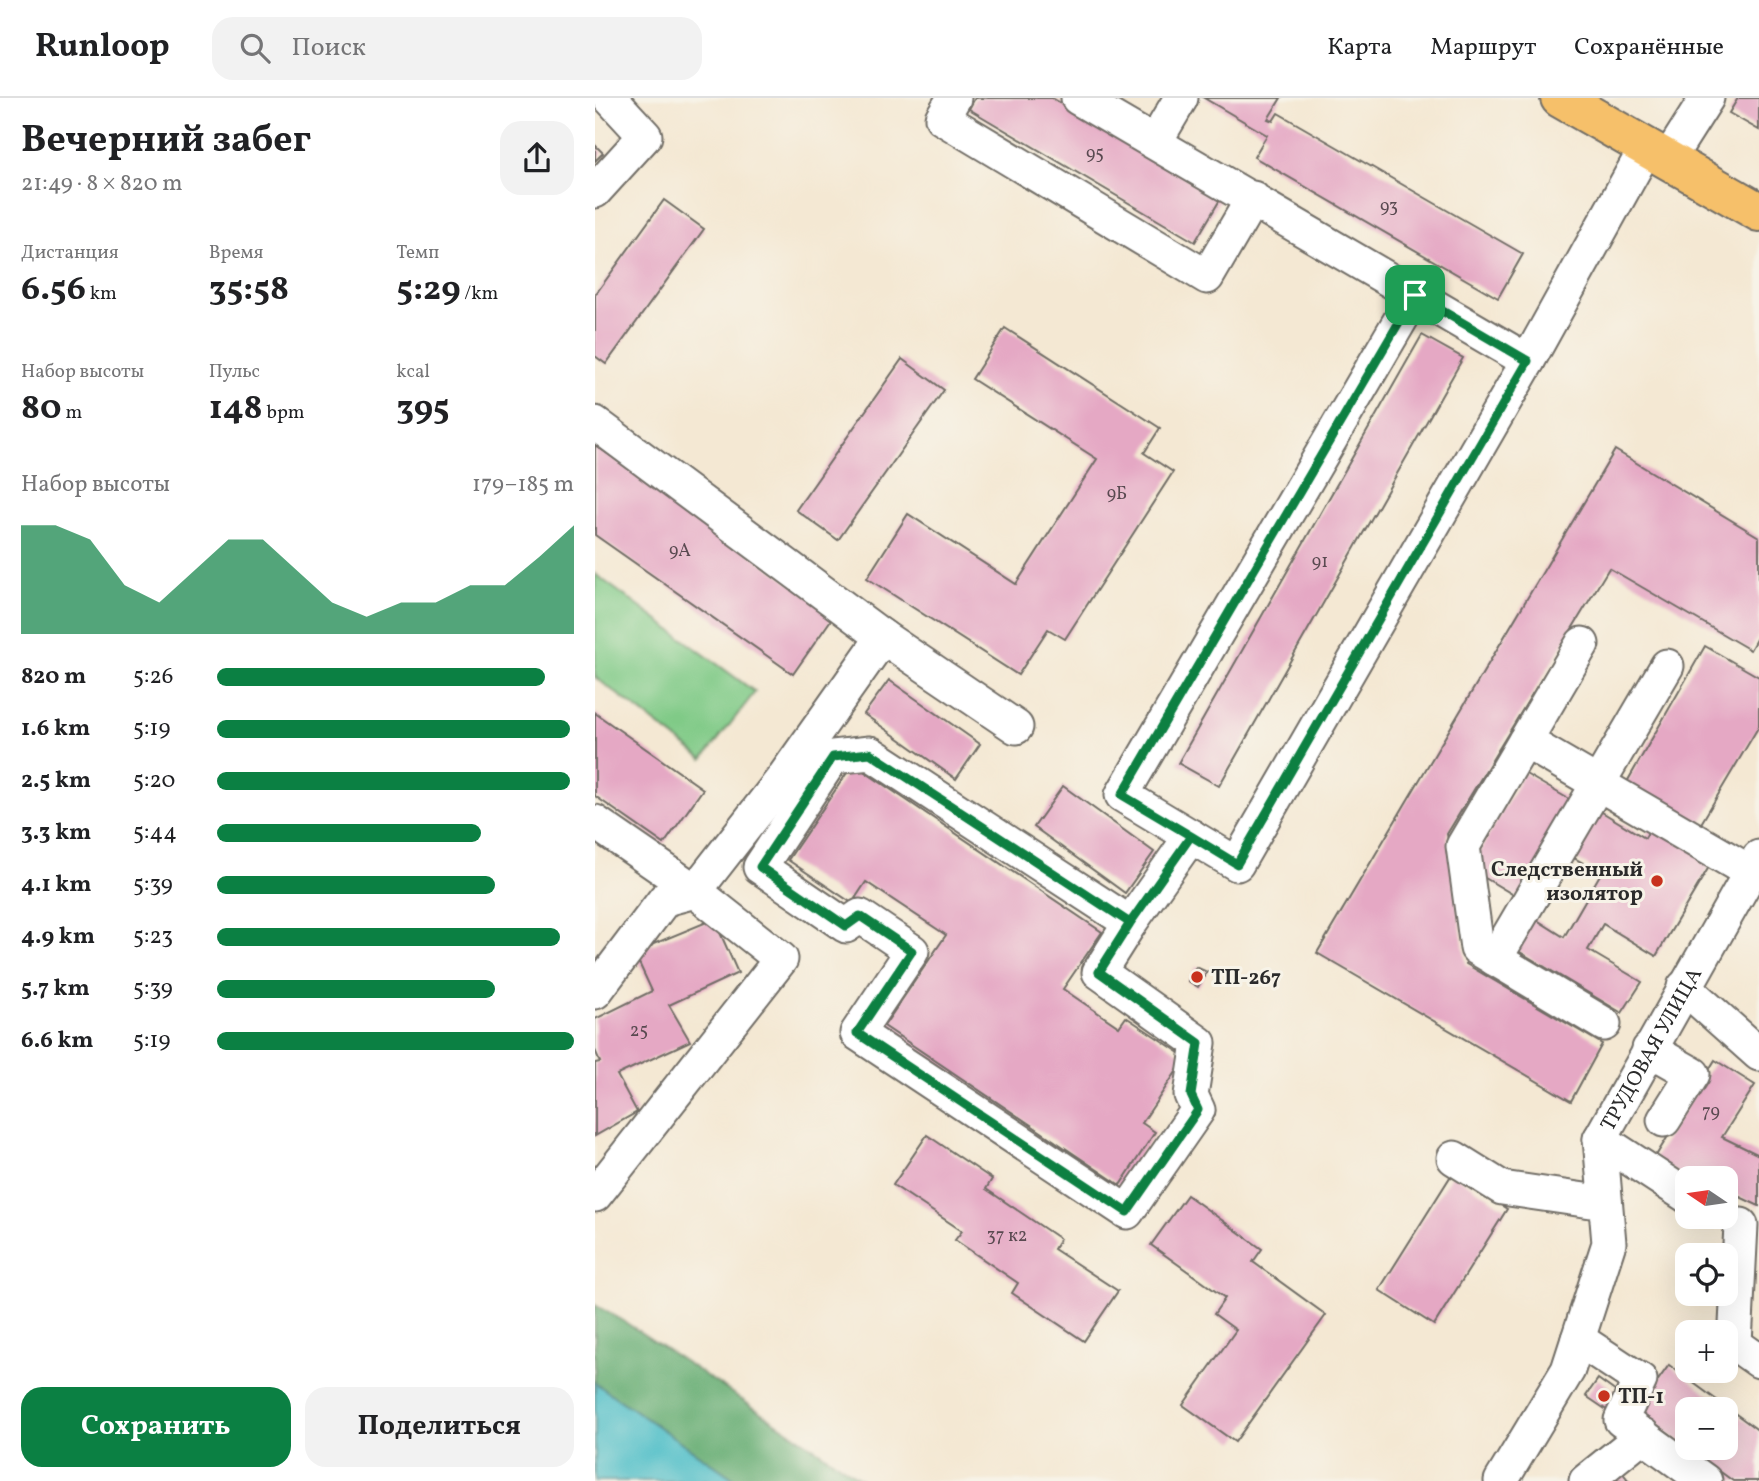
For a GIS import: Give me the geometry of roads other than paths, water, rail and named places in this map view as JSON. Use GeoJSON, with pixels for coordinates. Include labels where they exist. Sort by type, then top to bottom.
{"type":"FeatureCollection","features":[{"type":"Feature","properties":{"kind":"main road"},"geometry":{"type":"LineString","coordinates":[[1560,98],[1759,212]]}},
{"type":"Feature","properties":{"kind":"street"},"geometry":{"type":"LineString","coordinates":[[595,191],[645,136],[610,98]]}},
{"type":"Feature","properties":{"kind":"street"},"geometry":{"type":"LineString","coordinates":[[954,98],[942,118],[1207,277],[1253,198]]}},
{"type":"Feature","properties":{"kind":"street"},"geometry":{"type":"LineString","coordinates":[[1079,98],[1528,361]]}},
{"type":"Feature","properties":{"kind":"street"},"geometry":{"type":"LineString","coordinates":[[1156,142],[1181,98]]}},
{"type":"Feature","properties":{"kind":"street"},"geometry":{"type":"LineString","coordinates":[[1415,295],[1122,795],[1237,864],[1528,361],[1657,154],[1707,98]]}},
{"type":"Feature","properties":{"kind":"street"},"geometry":{"type":"LineString","coordinates":[[595,423],[880,635],[1016,727]]}},
{"type":"Feature","properties":{"kind":"street"},"geometry":{"type":"LineString","coordinates":[[595,992],[665,900],[695,891],[781,781],[883,637],[880,635]]}},
{"type":"Feature","properties":{"kind":"street"},"geometry":{"type":"LineString","coordinates":[[1582,644],[1463,846],[1477,948],[1604,1024]]}},
{"type":"Feature","properties":{"kind":"street"},"geometry":{"type":"LineString","coordinates":[[1495,959],[1667,666]]}},
{"type":"Feature","properties":{"kind":"street"},"geometry":{"type":"LineString","coordinates":[[1525,741],[1598,783],[1755,864]]}},
{"type":"Feature","properties":{"kind":"street"},"geometry":{"type":"LineString","coordinates":[[1130,923],[870,753],[833,757],[760,867],[846,926],[860,916],[912,951],[857,1033],[1127,1212],[1198,1110],[1191,1095],[1199,1043],[1099,972],[1191,836]]}},
{"type":"Feature","properties":{"kind":"street"},"geometry":{"type":"LineString","coordinates":[[595,822],[695,891],[781,959],[595,1195]]}},
{"type":"Feature","properties":{"kind":"street","name":"ТРУДОВАЯ УЛИЦА"},"geometry":{"type":"LineString","coordinates":[[1501,1481],[1568,1370],[1609,1243],[1600,1139],[1755,864]]}},
{"type":"Feature","properties":{"kind":"street"},"geometry":{"type":"LineString","coordinates":[[1684,986],[1759,1054]]}},
{"type":"Feature","properties":{"kind":"street"},"geometry":{"type":"LineString","coordinates":[[1649,1049],[1693,1074],[1664,1120]]}},
{"type":"Feature","properties":{"kind":"street"},"geometry":{"type":"LineString","coordinates":[[1600,1139],[1675,1188]]}},
{"type":"Feature","properties":{"kind":"street"},"geometry":{"type":"LineString","coordinates":[[1454,1158],[1503,1188],[1605,1203]]}},
{"type":"Feature","properties":{"kind":"street"},"geometry":{"type":"LineString","coordinates":[[1739,1224],[1735,1344],[1759,1361]]}},
{"type":"Feature","properties":{"kind":"street"},"geometry":{"type":"LineString","coordinates":[[1578,1339],[1640,1380],[1621,1420],[1705,1481]]}},
{"type":"Feature","properties":{"kind":"street"},"geometry":{"type":"LineString","coordinates":[[1586,1481],[1643,1435]]}},
{"type":"Feature","properties":{"kind":"water"},"geometry":{"type":"Polygon","coordinates":[[[595,1383],[737,1481],[595,1481],[595,1383]]]}},
{"type":"Feature","properties":{"kind":"place","name":"Следственный изолятор"},"geometry":{"type":"Point","coordinates":[1657,881]}},
{"type":"Feature","properties":{"kind":"place","name":"ТП-267"},"geometry":{"type":"Point","coordinates":[1197,977]}},
{"type":"Feature","properties":{"kind":"place","name":"ТП-1"},"geometry":{"type":"Point","coordinates":[1604,1396]}}]}
